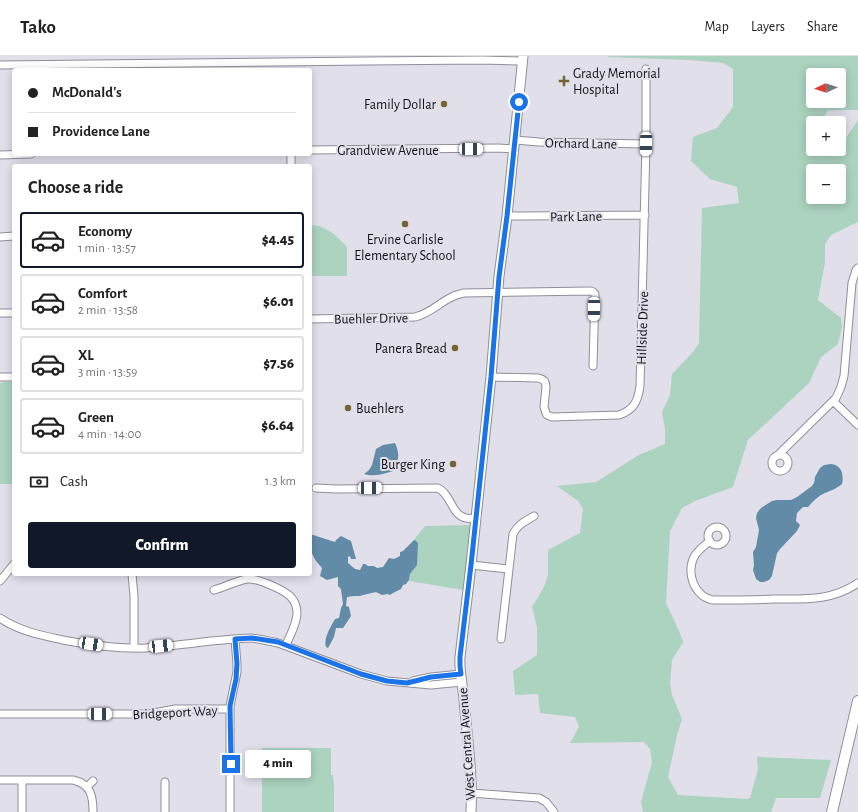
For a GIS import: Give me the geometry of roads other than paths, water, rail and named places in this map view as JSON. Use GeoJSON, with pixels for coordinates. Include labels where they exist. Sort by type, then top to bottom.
{"type":"FeatureCollection","features":[{"type":"Feature","properties":{"kind":"highway"},"geometry":{"type":"LineString","coordinates":[[832,812],[858,701]]}},
{"type":"Feature","properties":{"kind":"main road","name":"West Central Avenue"},"geometry":{"type":"LineString","coordinates":[[471,812],[467,730],[460,657],[491,377],[502,248],[507,216],[522,59]]}},
{"type":"Feature","properties":{"kind":"street"},"geometry":{"type":"LineString","coordinates":[[0,65],[290,62],[366,58],[482,60],[522,59]]}},
{"type":"Feature","properties":{"kind":"street"},"geometry":{"type":"LineString","coordinates":[[290,62],[290,68]]}},
{"type":"Feature","properties":{"kind":"street","name":"Hillside Drive"},"geometry":{"type":"LineString","coordinates":[[491,377],[538,378],[543,380],[546,384],[544,410],[547,415],[552,417],[619,415],[625,413],[633,407],[639,394],[640,386],[645,215],[646,69]]}},
{"type":"Feature","properties":{"kind":"street","name":"Orchard Lane"},"geometry":{"type":"LineString","coordinates":[[514,144],[539,142],[646,144]]}},
{"type":"Feature","properties":{"kind":"street","name":"Grandview Avenue"},"geometry":{"type":"LineString","coordinates":[[312,150],[498,148],[514,144]]}},
{"type":"Feature","properties":{"kind":"street"},"geometry":{"type":"LineString","coordinates":[[0,154],[12,154]]}},
{"type":"Feature","properties":{"kind":"street","name":"Park Lane"},"geometry":{"type":"LineString","coordinates":[[507,216],[645,215]]}},
{"type":"Feature","properties":{"kind":"street"},"geometry":{"type":"LineString","coordinates":[[0,236],[12,236]]}},
{"type":"Feature","properties":{"kind":"street"},"geometry":{"type":"LineString","coordinates":[[777,456],[836,398],[841,387],[844,376],[852,283],[858,268]]}},
{"type":"Feature","properties":{"kind":"street","name":"Buehler Drive"},"geometry":{"type":"LineString","coordinates":[[312,319],[415,317],[428,313],[446,299],[464,293],[591,291],[595,294],[593,366]]}},
{"type":"Feature","properties":{"kind":"street"},"geometry":{"type":"LineString","coordinates":[[0,313],[12,313]]}},
{"type":"Feature","properties":{"kind":"street"},"geometry":{"type":"LineString","coordinates":[[0,377],[12,377]]}},
{"type":"Feature","properties":{"kind":"street"},"geometry":{"type":"LineString","coordinates":[[833,401],[858,425]]}},
{"type":"Feature","properties":{"kind":"street"},"geometry":{"type":"LineString","coordinates":[[316,488],[438,488],[444,492],[459,515],[466,518],[476,519]]}},
{"type":"Feature","properties":{"kind":"street"},"geometry":{"type":"LineString","coordinates":[[501,639],[512,539],[515,530],[520,524],[534,516]]}},
{"type":"Feature","properties":{"kind":"street"},"geometry":{"type":"LineString","coordinates":[[710,541],[700,549],[695,556],[691,569],[694,585],[701,595],[707,599],[818,599],[838,594],[850,589],[858,583]]}},
{"type":"Feature","properties":{"kind":"street"},"geometry":{"type":"LineString","coordinates":[[471,565],[508,569]]}},
{"type":"Feature","properties":{"kind":"street"},"geometry":{"type":"LineString","coordinates":[[0,581],[12,566]]}},
{"type":"Feature","properties":{"kind":"street"},"geometry":{"type":"LineString","coordinates":[[132,576],[134,596],[134,648]]}},
{"type":"Feature","properties":{"kind":"street"},"geometry":{"type":"LineString","coordinates":[[214,590],[242,580],[250,579],[274,587],[289,595],[295,605],[297,614],[286,646]]}},
{"type":"Feature","properties":{"kind":"street"},"geometry":{"type":"LineString","coordinates":[[0,618],[19,629],[41,636],[103,646],[134,648],[245,638],[278,642],[376,679],[407,683],[431,677],[461,678]]}},
{"type":"Feature","properties":{"kind":"street"},"geometry":{"type":"LineString","coordinates":[[230,812],[230,709],[237,672],[235,639]]}},
{"type":"Feature","properties":{"kind":"street","name":"Bridgeport Way"},"geometry":{"type":"LineString","coordinates":[[0,714],[148,714],[175,709],[230,709]]}},
{"type":"Feature","properties":{"kind":"street"},"geometry":{"type":"LineString","coordinates":[[0,780],[73,780],[87,787],[90,791],[93,812]]}},
{"type":"Feature","properties":{"kind":"street"},"geometry":{"type":"LineString","coordinates":[[22,780],[22,812]]}},
{"type":"Feature","properties":{"kind":"street"},"geometry":{"type":"LineString","coordinates":[[87,787],[93,781]]}},
{"type":"Feature","properties":{"kind":"street"},"geometry":{"type":"LineString","coordinates":[[165,782],[165,812]]}},
{"type":"Feature","properties":{"kind":"street"},"geometry":{"type":"LineString","coordinates":[[471,792],[538,798],[546,802],[554,812]]}},
{"type":"Feature","properties":{"kind":"water"},"geometry":{"type":"Polygon","coordinates":[[[395,443],[398,450],[398,457],[397,464],[393,471],[375,475],[364,474],[372,465],[376,449],[383,445],[395,443]]]}},
{"type":"Feature","properties":{"kind":"water"},"geometry":{"type":"Polygon","coordinates":[[[831,464],[840,468],[843,477],[842,484],[820,496],[808,507],[803,507],[797,513],[796,521],[800,525],[797,531],[777,553],[772,576],[769,580],[760,582],[756,579],[753,570],[753,552],[756,547],[759,530],[756,518],[757,513],[761,508],[772,501],[791,500],[797,497],[812,486],[820,468],[824,465],[831,464]]]}},
{"type":"Feature","properties":{"kind":"water"},"geometry":{"type":"Polygon","coordinates":[[[312,535],[335,542],[341,536],[351,541],[356,559],[351,559],[350,556],[348,557],[348,563],[355,569],[360,570],[363,564],[377,568],[383,567],[389,558],[394,559],[400,556],[400,552],[413,541],[415,540],[418,543],[417,565],[410,574],[409,580],[401,589],[390,595],[382,595],[376,592],[360,596],[347,597],[346,606],[349,607],[351,616],[343,628],[336,628],[334,637],[328,648],[325,644],[326,636],[335,619],[339,618],[343,604],[341,589],[338,586],[338,577],[327,580],[320,576],[322,568],[312,554],[312,535]]]}},
{"type":"Feature","properties":{"kind":"place","name":"Grady Memorial Hospital"},"geometry":{"type":"Point","coordinates":[564,81]}},
{"type":"Feature","properties":{"kind":"place","name":"Family Dollar"},"geometry":{"type":"Point","coordinates":[444,104]}},
{"type":"Feature","properties":{"kind":"place","name":"Ervine Carlisle Elementary School"},"geometry":{"type":"Point","coordinates":[405,224]}},
{"type":"Feature","properties":{"kind":"place","name":"Panera Bread"},"geometry":{"type":"Point","coordinates":[455,348]}},
{"type":"Feature","properties":{"kind":"place","name":"Buehlers"},"geometry":{"type":"Point","coordinates":[348,408]}},
{"type":"Feature","properties":{"kind":"place","name":"Burger King"},"geometry":{"type":"Point","coordinates":[453,464]}}]}
